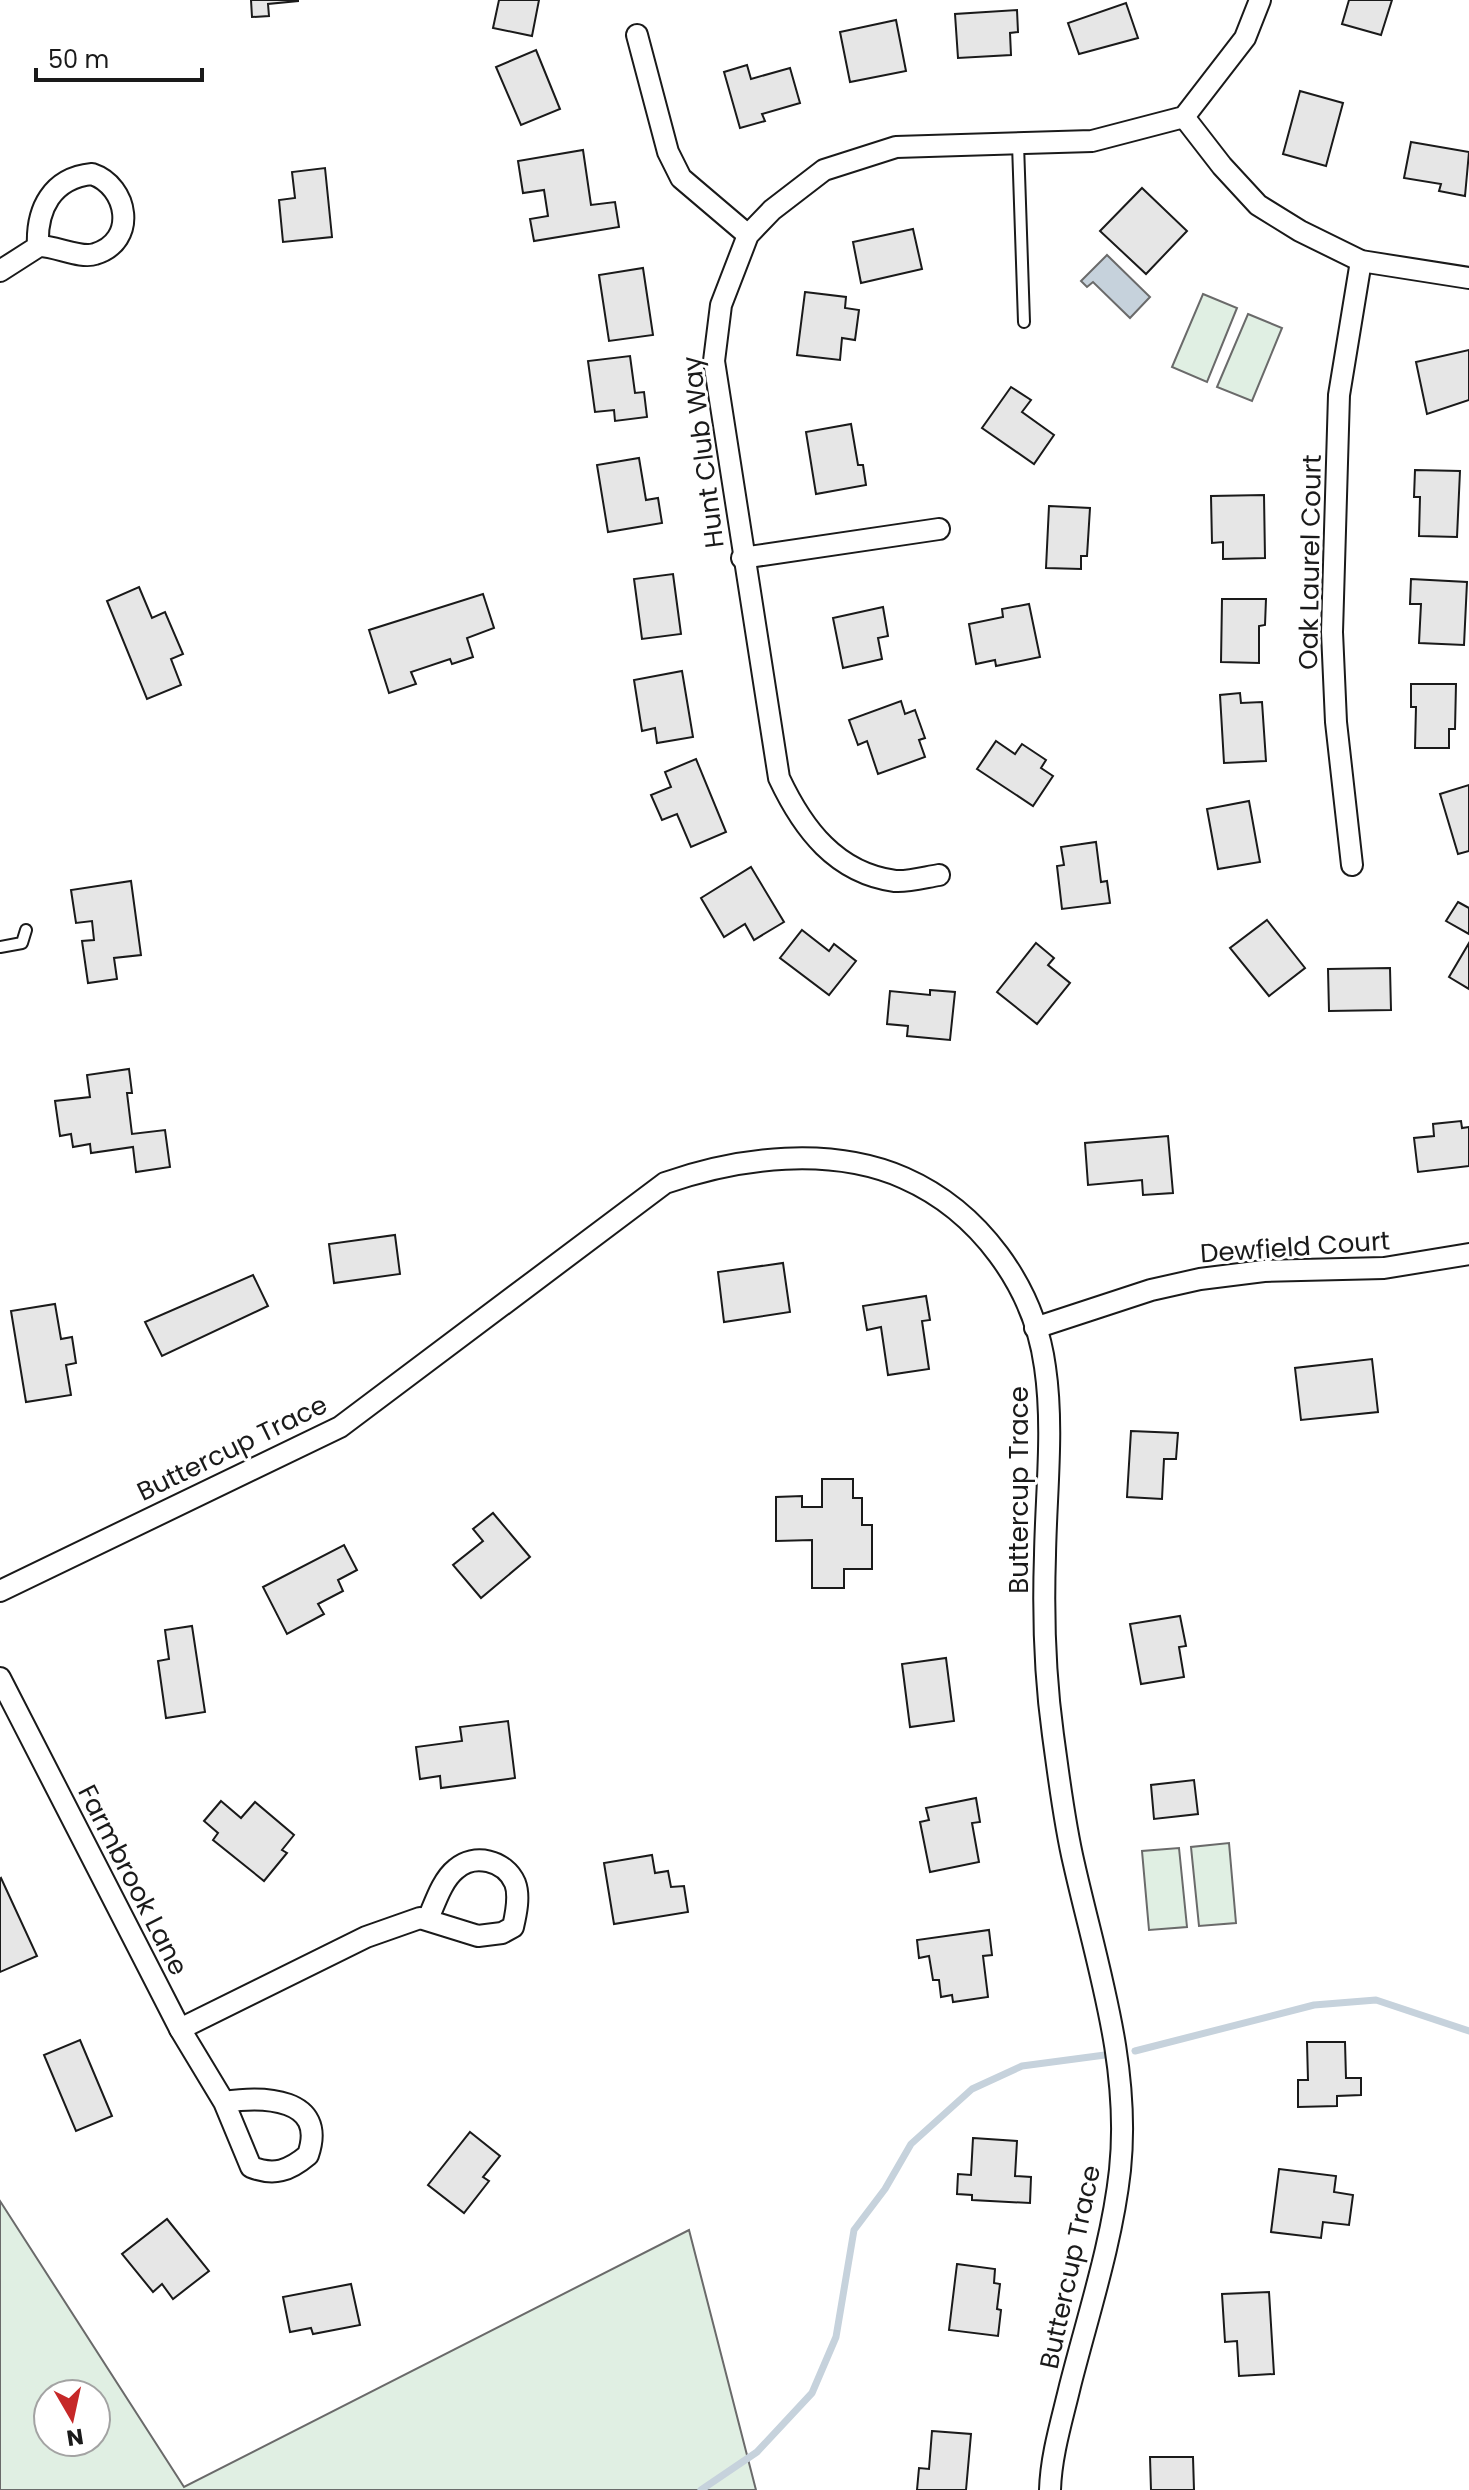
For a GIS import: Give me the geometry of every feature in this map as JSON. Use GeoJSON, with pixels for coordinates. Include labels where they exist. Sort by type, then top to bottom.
{"type":"FeatureCollection","features":[{"type":"Feature","properties":{"kind":"street"},"geometry":{"type":"LineString","coordinates":[[1260,0],[1245,38],[1184,117],[1222,166],[1258,205],[1300,231],[1361,261],[1469,278]]}},
{"type":"Feature","properties":{"kind":"street"},"geometry":{"type":"LineString","coordinates":[[637,35],[668,152],[681,178],[748,235]]}},
{"type":"Feature","properties":{"kind":"street","name":"Hunt Club Way"},"geometry":{"type":"LineString","coordinates":[[939,875],[898,881],[858,872],[824,847],[793,809],[779,778],[771,745],[714,361],[721,305],[748,235],[800,186],[824,170],[896,147],[1092,141],[1184,117]]}},
{"type":"Feature","properties":{"kind":"street"},"geometry":{"type":"LineString","coordinates":[[0,271],[38,247],[59,247],[76,254],[94,255],[110,246],[121,233],[124,219],[123,202],[116,189],[92,174],[63,180],[51,191],[42,212],[38,247]]}},
{"type":"Feature","properties":{"kind":"street","name":"Oak Laurel Court"},"geometry":{"type":"LineString","coordinates":[[1352,865],[1336,722],[1332,632],[1339,395],[1361,261]]}},
{"type":"Feature","properties":{"kind":"street"},"geometry":{"type":"LineString","coordinates":[[742,558],[939,529]]}},
{"type":"Feature","properties":{"kind":"street","name":"Buttercup Trace"},"geometry":{"type":"LineString","coordinates":[[0,1591],[232,1476],[340,1427],[665,1183],[707,1168],[822,1158],[871,1164],[928,1189],[975,1224],[1011,1271],[1035,1328],[1048,1396],[1044,1594],[1052,1730],[1073,1859],[1114,2027],[1122,2115],[1114,2213],[1056,2443],[1050,2490]]}},
{"type":"Feature","properties":{"kind":"street","name":"Dewfield Court"},"geometry":{"type":"LineString","coordinates":[[1035,1328],[1151,1290],[1200,1279],[1264,1271],[1384,1268],[1469,1254]]}},
{"type":"Feature","properties":{"kind":"street","name":"Farmbrook Lane"},"geometry":{"type":"LineString","coordinates":[[0,1678],[180,2029],[224,2102],[251,2167],[266,2172],[289,2170],[308,2155],[311,2128],[304,2113],[291,2104],[249,2098],[224,2102]]}},
{"type":"Feature","properties":{"kind":"street"},"geometry":{"type":"LineString","coordinates":[[180,2029],[366,1937],[420,1918],[478,1936],[502,1933],[513,1927],[517,1912],[514,1882],[499,1865],[483,1860],[470,1861],[455,1869],[428,1919]]}},
{"type":"Feature","properties":{"kind":"lane"},"geometry":{"type":"LineString","coordinates":[[1018,144],[1024,322]]}},
{"type":"Feature","properties":{"kind":"lane"},"geometry":{"type":"LineString","coordinates":[[0,947],[22,943],[26,930]]}},
{"type":"Feature","properties":{"kind":"green space"},"geometry":{"type":"Polygon","coordinates":[[[1203,294],[1237,308],[1207,382],[1172,367],[1203,294]]]}},
{"type":"Feature","properties":{"kind":"green space"},"geometry":{"type":"Polygon","coordinates":[[[1248,314],[1282,328],[1252,401],[1217,387],[1248,314]]]}},
{"type":"Feature","properties":{"kind":"green space"},"geometry":{"type":"Polygon","coordinates":[[[1229,1843],[1236,1923],[1199,1926],[1191,1847],[1229,1843]]]}},
{"type":"Feature","properties":{"kind":"green space"},"geometry":{"type":"Polygon","coordinates":[[[1179,1848],[1187,1927],[1149,1930],[1142,1851],[1179,1848]]]}},
{"type":"Feature","properties":{"kind":"green space"},"geometry":{"type":"Polygon","coordinates":[[[0,2201],[184,2487],[689,2230],[756,2490],[0,2490],[0,2201]]]}},
{"type":"Feature","properties":{"kind":"shaded area"},"geometry":{"type":"Polygon","coordinates":[[[1107,255],[1150,297],[1130,318],[1093,282],[1087,287],[1081,281],[1107,255]]]}},
{"type":"Feature","properties":{"kind":"building"},"geometry":{"type":"Polygon","coordinates":[[[251,0],[298,1],[268,4],[269,16],[252,17],[251,0]]]}},
{"type":"Feature","properties":{"kind":"building"},"geometry":{"type":"Polygon","coordinates":[[[499,0],[539,0],[532,36],[493,28],[499,0]]]}},
{"type":"Feature","properties":{"kind":"building"},"geometry":{"type":"Polygon","coordinates":[[[1349,0],[1392,0],[1381,35],[1342,24],[1349,0]]]}},
{"type":"Feature","properties":{"kind":"building"},"geometry":{"type":"Polygon","coordinates":[[[1126,3],[1138,38],[1079,54],[1068,23],[1126,3]]]}},
{"type":"Feature","properties":{"kind":"building"},"geometry":{"type":"Polygon","coordinates":[[[1017,10],[1018,32],[1010,33],[1011,55],[958,58],[955,14],[1017,10]]]}},
{"type":"Feature","properties":{"kind":"building"},"geometry":{"type":"Polygon","coordinates":[[[896,20],[906,71],[850,82],[840,32],[896,20]]]}},
{"type":"Feature","properties":{"kind":"building"},"geometry":{"type":"Polygon","coordinates":[[[536,50],[560,109],[521,125],[496,67],[536,50]]]}},
{"type":"Feature","properties":{"kind":"building"},"geometry":{"type":"Polygon","coordinates":[[[747,65],[751,79],[790,68],[800,103],[762,114],[765,121],[740,128],[724,72],[747,65]]]}},
{"type":"Feature","properties":{"kind":"building"},"geometry":{"type":"Polygon","coordinates":[[[1300,91],[1343,103],[1326,166],[1283,154],[1300,91]]]}},
{"type":"Feature","properties":{"kind":"building"},"geometry":{"type":"Polygon","coordinates":[[[1411,142],[1469,152],[1465,196],[1439,191],[1441,184],[1404,178],[1411,142]]]}},
{"type":"Feature","properties":{"kind":"building"},"geometry":{"type":"Polygon","coordinates":[[[583,150],[591,205],[615,202],[619,227],[534,241],[530,219],[548,216],[544,190],[523,193],[518,161],[583,150]]]}},
{"type":"Feature","properties":{"kind":"building"},"geometry":{"type":"Polygon","coordinates":[[[325,168],[332,237],[283,242],[279,200],[295,198],[292,172],[325,168]]]}},
{"type":"Feature","properties":{"kind":"building"},"geometry":{"type":"Polygon","coordinates":[[[1142,188],[1187,231],[1146,274],[1100,231],[1142,188]]]}},
{"type":"Feature","properties":{"kind":"building"},"geometry":{"type":"Polygon","coordinates":[[[913,229],[922,269],[861,283],[853,242],[913,229]]]}},
{"type":"Feature","properties":{"kind":"building"},"geometry":{"type":"Polygon","coordinates":[[[643,268],[653,335],[609,341],[599,275],[643,268]]]}},
{"type":"Feature","properties":{"kind":"building"},"geometry":{"type":"Polygon","coordinates":[[[805,292],[846,297],[845,308],[859,310],[855,340],[842,338],[840,360],[797,355],[805,292]]]}},
{"type":"Feature","properties":{"kind":"building"},"geometry":{"type":"Polygon","coordinates":[[[1469,350],[1469,400],[1427,414],[1416,362],[1469,350]]]}},
{"type":"Feature","properties":{"kind":"building"},"geometry":{"type":"Polygon","coordinates":[[[630,356],[635,393],[644,392],[647,417],[615,421],[614,410],[595,412],[588,361],[630,356]]]}},
{"type":"Feature","properties":{"kind":"building"},"geometry":{"type":"Polygon","coordinates":[[[1011,387],[1031,400],[1022,412],[1054,435],[1034,464],[982,428],[1011,387]]]}},
{"type":"Feature","properties":{"kind":"building"},"geometry":{"type":"Polygon","coordinates":[[[851,424],[858,465],[863,465],[866,485],[816,494],[806,432],[851,424]]]}},
{"type":"Feature","properties":{"kind":"building"},"geometry":{"type":"Polygon","coordinates":[[[639,458],[646,500],[658,498],[662,523],[608,532],[597,465],[639,458]]]}},
{"type":"Feature","properties":{"kind":"building"},"geometry":{"type":"Polygon","coordinates":[[[1415,470],[1460,471],[1457,537],[1419,536],[1420,497],[1414,497],[1415,470]]]}},
{"type":"Feature","properties":{"kind":"building"},"geometry":{"type":"Polygon","coordinates":[[[1264,495],[1265,558],[1223,559],[1223,542],[1212,543],[1211,496],[1264,495]]]}},
{"type":"Feature","properties":{"kind":"building"},"geometry":{"type":"Polygon","coordinates":[[[1049,506],[1090,508],[1087,556],[1081,556],[1081,569],[1046,568],[1049,506]]]}},
{"type":"Feature","properties":{"kind":"building"},"geometry":{"type":"Polygon","coordinates":[[[673,574],[681,634],[642,639],[634,579],[673,574]]]}},
{"type":"Feature","properties":{"kind":"building"},"geometry":{"type":"Polygon","coordinates":[[[1411,579],[1467,582],[1464,645],[1419,643],[1421,604],[1410,604],[1411,579]]]}},
{"type":"Feature","properties":{"kind":"building"},"geometry":{"type":"Polygon","coordinates":[[[139,587],[152,618],[165,612],[183,654],[171,659],[181,685],[147,699],[107,601],[139,587]]]}},
{"type":"Feature","properties":{"kind":"building"},"geometry":{"type":"Polygon","coordinates":[[[483,594],[494,628],[467,638],[473,657],[452,664],[450,659],[411,672],[416,684],[389,693],[369,630],[483,594]]]}},
{"type":"Feature","properties":{"kind":"building"},"geometry":{"type":"Polygon","coordinates":[[[1222,599],[1266,599],[1265,625],[1259,626],[1259,663],[1221,662],[1222,599]]]}},
{"type":"Feature","properties":{"kind":"building"},"geometry":{"type":"Polygon","coordinates":[[[1029,604],[1040,657],[996,666],[995,660],[976,664],[969,624],[1003,617],[1002,609],[1029,604]]]}},
{"type":"Feature","properties":{"kind":"building"},"geometry":{"type":"Polygon","coordinates":[[[883,607],[888,636],[878,638],[882,659],[843,668],[833,618],[883,607]]]}},
{"type":"Feature","properties":{"kind":"building"},"geometry":{"type":"Polygon","coordinates":[[[682,671],[693,737],[657,743],[655,728],[642,731],[634,680],[682,671]]]}},
{"type":"Feature","properties":{"kind":"building"},"geometry":{"type":"Polygon","coordinates":[[[1411,684],[1456,684],[1455,729],[1449,729],[1449,748],[1415,748],[1416,707],[1411,707],[1411,684]]]}},
{"type":"Feature","properties":{"kind":"building"},"geometry":{"type":"Polygon","coordinates":[[[1240,693],[1241,703],[1262,702],[1266,761],[1224,763],[1220,695],[1240,693]]]}},
{"type":"Feature","properties":{"kind":"building"},"geometry":{"type":"Polygon","coordinates":[[[901,701],[905,714],[915,710],[925,738],[919,740],[925,757],[878,774],[867,741],[858,745],[849,720],[901,701]]]}},
{"type":"Feature","properties":{"kind":"building"},"geometry":{"type":"Polygon","coordinates":[[[996,741],[1015,754],[1022,744],[1046,760],[1041,768],[1053,776],[1033,806],[977,769],[996,741]]]}},
{"type":"Feature","properties":{"kind":"building"},"geometry":{"type":"Polygon","coordinates":[[[696,759],[726,832],[691,847],[677,814],[662,820],[651,795],[671,787],[665,772],[696,759]]]}},
{"type":"Feature","properties":{"kind":"building"},"geometry":{"type":"Polygon","coordinates":[[[1469,785],[1469,851],[1458,854],[1440,794],[1469,785]]]}},
{"type":"Feature","properties":{"kind":"building"},"geometry":{"type":"Polygon","coordinates":[[[1249,801],[1260,862],[1218,869],[1207,809],[1249,801]]]}},
{"type":"Feature","properties":{"kind":"building"},"geometry":{"type":"Polygon","coordinates":[[[1096,842],[1101,882],[1107,881],[1110,903],[1062,909],[1057,866],[1064,865],[1061,847],[1096,842]]]}},
{"type":"Feature","properties":{"kind":"building"},"geometry":{"type":"Polygon","coordinates":[[[751,867],[784,922],[754,940],[745,924],[724,937],[701,898],[751,867]]]}},
{"type":"Feature","properties":{"kind":"building"},"geometry":{"type":"Polygon","coordinates":[[[131,881],[141,955],[114,958],[117,979],[88,983],[82,941],[94,940],[92,921],[76,923],[71,890],[131,881]]]}},
{"type":"Feature","properties":{"kind":"building"},"geometry":{"type":"Polygon","coordinates":[[[1458,902],[1469,908],[1469,934],[1446,921],[1458,902]]]}},
{"type":"Feature","properties":{"kind":"building"},"geometry":{"type":"Polygon","coordinates":[[[1267,920],[1305,968],[1269,996],[1230,948],[1267,920]]]}},
{"type":"Feature","properties":{"kind":"building"},"geometry":{"type":"Polygon","coordinates":[[[802,930],[829,951],[834,944],[856,961],[829,995],[780,958],[802,930]]]}},
{"type":"Feature","properties":{"kind":"building"},"geometry":{"type":"Polygon","coordinates":[[[1036,943],[1054,958],[1048,965],[1070,983],[1037,1024],[997,992],[1036,943]]]}},
{"type":"Feature","properties":{"kind":"building"},"geometry":{"type":"Polygon","coordinates":[[[1469,943],[1469,989],[1449,977],[1469,943]]]}},
{"type":"Feature","properties":{"kind":"building"},"geometry":{"type":"Polygon","coordinates":[[[1390,968],[1391,1010],[1329,1011],[1328,969],[1390,968]]]}},
{"type":"Feature","properties":{"kind":"building"},"geometry":{"type":"Polygon","coordinates":[[[930,990],[955,992],[950,1040],[907,1036],[908,1026],[887,1024],[890,991],[930,995],[930,990]]]}},
{"type":"Feature","properties":{"kind":"building"},"geometry":{"type":"Polygon","coordinates":[[[129,1069],[132,1093],[127,1093],[132,1134],[165,1130],[170,1167],[136,1172],[133,1147],[91,1153],[90,1144],[73,1147],[71,1134],[60,1136],[55,1101],[90,1097],[87,1075],[129,1069]]]}},
{"type":"Feature","properties":{"kind":"building"},"geometry":{"type":"Polygon","coordinates":[[[1461,1121],[1462,1128],[1469,1127],[1469,1166],[1418,1172],[1414,1138],[1434,1136],[1433,1124],[1461,1121]]]}},
{"type":"Feature","properties":{"kind":"building"},"geometry":{"type":"Polygon","coordinates":[[[1168,1136],[1173,1193],[1143,1195],[1142,1180],[1088,1185],[1085,1143],[1168,1136]]]}},
{"type":"Feature","properties":{"kind":"building"},"geometry":{"type":"Polygon","coordinates":[[[395,1235],[400,1274],[334,1283],[329,1244],[395,1235]]]}},
{"type":"Feature","properties":{"kind":"building"},"geometry":{"type":"Polygon","coordinates":[[[783,1263],[790,1312],[724,1322],[718,1272],[783,1263]]]}},
{"type":"Feature","properties":{"kind":"building"},"geometry":{"type":"Polygon","coordinates":[[[253,1275],[268,1306],[162,1356],[145,1322],[253,1275]]]}},
{"type":"Feature","properties":{"kind":"building"},"geometry":{"type":"Polygon","coordinates":[[[926,1296],[930,1320],[922,1321],[929,1369],[888,1375],[881,1327],[867,1330],[863,1306],[926,1296]]]}},
{"type":"Feature","properties":{"kind":"building"},"geometry":{"type":"Polygon","coordinates":[[[55,1304],[61,1339],[72,1337],[76,1363],[66,1365],[71,1395],[26,1402],[11,1311],[55,1304]]]}},
{"type":"Feature","properties":{"kind":"building"},"geometry":{"type":"Polygon","coordinates":[[[1372,1359],[1378,1412],[1301,1420],[1295,1368],[1372,1359]]]}},
{"type":"Feature","properties":{"kind":"building"},"geometry":{"type":"Polygon","coordinates":[[[1131,1431],[1178,1433],[1176,1459],[1164,1459],[1162,1499],[1127,1497],[1131,1431]]]}},
{"type":"Feature","properties":{"kind":"building"},"geometry":{"type":"Polygon","coordinates":[[[822,1479],[853,1479],[853,1498],[862,1498],[862,1525],[872,1525],[872,1569],[844,1569],[844,1588],[812,1588],[812,1540],[776,1541],[776,1497],[802,1496],[802,1507],[822,1507],[822,1479]]]}},
{"type":"Feature","properties":{"kind":"building"},"geometry":{"type":"Polygon","coordinates":[[[493,1513],[530,1557],[481,1598],[453,1565],[483,1541],[473,1529],[493,1513]]]}},
{"type":"Feature","properties":{"kind":"building"},"geometry":{"type":"Polygon","coordinates":[[[344,1545],[357,1570],[338,1580],[343,1591],[318,1604],[324,1614],[287,1634],[263,1587],[344,1545]]]}},
{"type":"Feature","properties":{"kind":"building"},"geometry":{"type":"Polygon","coordinates":[[[1180,1616],[1186,1646],[1179,1647],[1184,1677],[1141,1684],[1130,1624],[1180,1616]]]}},
{"type":"Feature","properties":{"kind":"building"},"geometry":{"type":"Polygon","coordinates":[[[192,1626],[205,1712],[166,1718],[158,1661],[169,1659],[165,1630],[192,1626]]]}},
{"type":"Feature","properties":{"kind":"building"},"geometry":{"type":"Polygon","coordinates":[[[946,1658],[954,1721],[910,1727],[902,1664],[946,1658]]]}},
{"type":"Feature","properties":{"kind":"building"},"geometry":{"type":"Polygon","coordinates":[[[508,1721],[515,1778],[441,1788],[440,1776],[420,1779],[416,1747],[462,1741],[460,1727],[508,1721]]]}},
{"type":"Feature","properties":{"kind":"building"},"geometry":{"type":"Polygon","coordinates":[[[1194,1780],[1198,1814],[1154,1819],[1151,1785],[1194,1780]]]}},
{"type":"Feature","properties":{"kind":"building"},"geometry":{"type":"Polygon","coordinates":[[[976,1798],[980,1822],[972,1823],[979,1862],[930,1872],[920,1822],[929,1820],[926,1808],[976,1798]]]}},
{"type":"Feature","properties":{"kind":"building"},"geometry":{"type":"Polygon","coordinates":[[[221,1801],[241,1818],[255,1802],[294,1835],[282,1850],[287,1853],[264,1881],[213,1840],[218,1833],[204,1821],[221,1801]]]}},
{"type":"Feature","properties":{"kind":"building"},"geometry":{"type":"Polygon","coordinates":[[[652,1855],[655,1873],[668,1871],[671,1887],[684,1886],[688,1912],[614,1924],[604,1863],[652,1855]]]}},
{"type":"Feature","properties":{"kind":"building"},"geometry":{"type":"Polygon","coordinates":[[[0,1879],[37,1956],[0,1972],[0,1879]]]}},
{"type":"Feature","properties":{"kind":"building"},"geometry":{"type":"Polygon","coordinates":[[[989,1930],[992,1955],[983,1956],[988,1997],[953,2002],[952,1995],[941,1997],[939,1980],[933,1980],[929,1956],[919,1958],[917,1940],[989,1930]]]}},
{"type":"Feature","properties":{"kind":"building"},"geometry":{"type":"Polygon","coordinates":[[[80,2040],[112,2116],[76,2131],[44,2055],[80,2040]]]}},
{"type":"Feature","properties":{"kind":"building"},"geometry":{"type":"Polygon","coordinates":[[[1307,2042],[1345,2042],[1346,2078],[1361,2078],[1361,2095],[1337,2096],[1337,2106],[1298,2107],[1298,2080],[1308,2080],[1307,2042]]]}},
{"type":"Feature","properties":{"kind":"building"},"geometry":{"type":"Polygon","coordinates":[[[470,2132],[500,2156],[483,2177],[489,2181],[464,2213],[428,2185],[470,2132]]]}},
{"type":"Feature","properties":{"kind":"building"},"geometry":{"type":"Polygon","coordinates":[[[973,2138],[1017,2141],[1015,2176],[1031,2177],[1030,2203],[972,2200],[972,2195],[957,2194],[958,2174],[971,2175],[973,2138]]]}},
{"type":"Feature","properties":{"kind":"building"},"geometry":{"type":"Polygon","coordinates":[[[1279,2169],[1336,2176],[1334,2192],[1353,2195],[1349,2225],[1323,2222],[1321,2238],[1271,2232],[1279,2169]]]}},
{"type":"Feature","properties":{"kind":"building"},"geometry":{"type":"Polygon","coordinates":[[[167,2219],[209,2271],[173,2299],[162,2284],[153,2292],[122,2254],[167,2219]]]}},
{"type":"Feature","properties":{"kind":"building"},"geometry":{"type":"Polygon","coordinates":[[[957,2264],[995,2269],[994,2283],[1000,2284],[998,2336],[949,2330],[957,2264]]]}},
{"type":"Feature","properties":{"kind":"building"},"geometry":{"type":"Polygon","coordinates":[[[351,2284],[360,2325],[313,2334],[311,2328],[290,2332],[283,2297],[351,2284]]]}},
{"type":"Feature","properties":{"kind":"building"},"geometry":{"type":"Polygon","coordinates":[[[1269,2292],[1274,2374],[1239,2376],[1237,2341],[1225,2342],[1222,2294],[1269,2292]]]}},
{"type":"Feature","properties":{"kind":"building"},"geometry":{"type":"Polygon","coordinates":[[[932,2431],[971,2434],[966,2490],[917,2490],[919,2468],[929,2469],[932,2431]]]}},
{"type":"Feature","properties":{"kind":"building"},"geometry":{"type":"Polygon","coordinates":[[[1150,2457],[1193,2457],[1194,2490],[1151,2490],[1150,2457]]]}},
{"type":"Feature","properties":{"kind":"waterway"},"geometry":{"type":"LineString","coordinates":[[1135,2051],[1314,2005],[1376,2000],[1469,2031]]}},
{"type":"Feature","properties":{"kind":"waterway"},"geometry":{"type":"LineString","coordinates":[[701,2490],[757,2452],[812,2393],[836,2337],[854,2230],[885,2189],[911,2144],[972,2089],[1022,2066],[1105,2055]]}}]}
